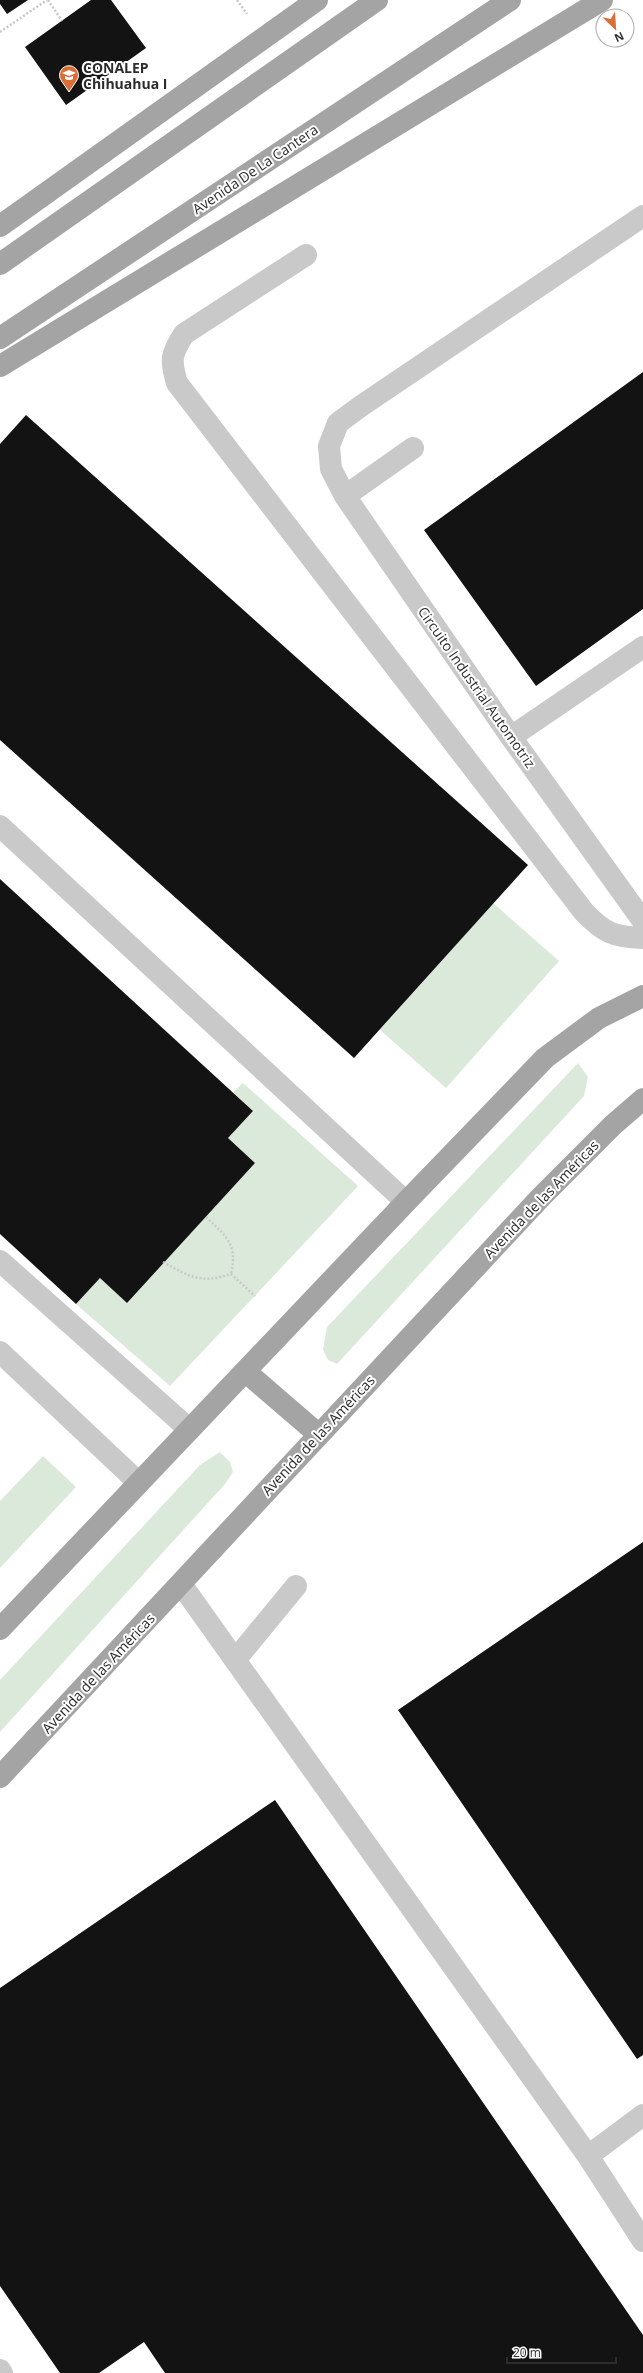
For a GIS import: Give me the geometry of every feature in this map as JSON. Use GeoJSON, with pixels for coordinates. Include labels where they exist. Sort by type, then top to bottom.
{"type":"FeatureCollection","features":[{"type":"Feature","properties":{"kind":"main road"},"geometry":{"type":"LineString","coordinates":[[0,226],[317,0]]}},
{"type":"Feature","properties":{"kind":"main road"},"geometry":{"type":"LineString","coordinates":[[0,264],[377,0]]}},
{"type":"Feature","properties":{"kind":"main road","name":"Avenida De La Cantera"},"geometry":{"type":"LineString","coordinates":[[0,338],[510,0]]}},
{"type":"Feature","properties":{"kind":"main road"},"geometry":{"type":"LineString","coordinates":[[0,366],[602,0]]}},
{"type":"Feature","properties":{"kind":"main road"},"geometry":{"type":"LineString","coordinates":[[0,1629],[140,1483],[189,1429],[246,1372],[406,1202],[545,1058],[599,1018],[643,996]]}},
{"type":"Feature","properties":{"kind":"main road","name":"Avenida de las Américas"},"geometry":{"type":"LineString","coordinates":[[0,1777],[181,1584],[318,1434],[541,1197],[613,1125],[643,1099]]}},
{"type":"Feature","properties":{"kind":"main road"},"geometry":{"type":"LineString","coordinates":[[246,1372],[318,1434]]}},
{"type":"Feature","properties":{"kind":"lane","name":"Circuito Industrial Automotriz"},"geometry":{"type":"LineString","coordinates":[[643,216],[361,406],[338,423],[329,446],[331,469],[344,496],[511,737],[643,921]]}},
{"type":"Feature","properties":{"kind":"lane"},"geometry":{"type":"LineString","coordinates":[[306,255],[184,334],[174,349],[171,365],[177,383],[584,912],[600,928],[620,937],[643,938]]}},
{"type":"Feature","properties":{"kind":"lane"},"geometry":{"type":"LineString","coordinates":[[344,496],[413,448]]}},
{"type":"Feature","properties":{"kind":"lane"},"geometry":{"type":"LineString","coordinates":[[511,737],[643,647]]}},
{"type":"Feature","properties":{"kind":"lane"},"geometry":{"type":"LineString","coordinates":[[0,826],[406,1202]]}},
{"type":"Feature","properties":{"kind":"lane"},"geometry":{"type":"LineString","coordinates":[[0,1261],[189,1429]]}},
{"type":"Feature","properties":{"kind":"lane"},"geometry":{"type":"LineString","coordinates":[[0,1352],[140,1483]]}},
{"type":"Feature","properties":{"kind":"lane"},"geometry":{"type":"LineString","coordinates":[[181,1584],[236,1659],[300,1753],[588,2156],[643,2240]]}},
{"type":"Feature","properties":{"kind":"lane"},"geometry":{"type":"LineString","coordinates":[[236,1659],[296,1586]]}},
{"type":"Feature","properties":{"kind":"lane"},"geometry":{"type":"LineString","coordinates":[[588,2156],[643,2115]]}},
{"type":"Feature","properties":{"kind":"path"},"geometry":{"type":"LineString","coordinates":[[0,32],[48,0],[62,21]]}},
{"type":"Feature","properties":{"kind":"path"},"geometry":{"type":"LineString","coordinates":[[238,0],[248,14]]}},
{"type":"Feature","properties":{"kind":"path"},"geometry":{"type":"LineString","coordinates":[[206,1217],[224,1233],[233,1248],[234,1261],[231,1274]]}},
{"type":"Feature","properties":{"kind":"path"},"geometry":{"type":"LineString","coordinates":[[163,1262],[192,1279],[214,1280],[231,1274]]}},
{"type":"Feature","properties":{"kind":"path"},"geometry":{"type":"LineString","coordinates":[[231,1274],[255,1296]]}},
{"type":"Feature","properties":{"kind":"green space"},"geometry":{"type":"Polygon","coordinates":[[[493,903],[559,961],[446,1088],[380,1030],[493,903]]]}},
{"type":"Feature","properties":{"kind":"green space"},"geometry":{"type":"Polygon","coordinates":[[[578,1063],[588,1077],[584,1096],[337,1364],[328,1360],[323,1350],[327,1327],[578,1063]]]}},
{"type":"Feature","properties":{"kind":"green space"},"geometry":{"type":"Polygon","coordinates":[[[243,1083],[358,1186],[170,1386],[76,1304],[100,1278],[163,1262],[255,1163],[228,1138],[253,1111],[233,1092],[243,1083]]]}},
{"type":"Feature","properties":{"kind":"green space"},"geometry":{"type":"Polygon","coordinates":[[[220,1452],[230,1462],[233,1472],[225,1484],[0,1732],[0,1680],[200,1465],[220,1452]]]}},
{"type":"Feature","properties":{"kind":"green space"},"geometry":{"type":"Polygon","coordinates":[[[43,1456],[76,1487],[0,1568],[0,1501],[43,1456]]]}},
{"type":"Feature","properties":{"kind":"building"},"geometry":{"type":"Polygon","coordinates":[[[0,0],[28,0],[7,14],[0,4],[0,0]]]}},
{"type":"Feature","properties":{"kind":"building"},"geometry":{"type":"Polygon","coordinates":[[[91,0],[111,0],[146,48],[66,105],[25,47],[91,0]]]}},
{"type":"Feature","properties":{"kind":"building"},"geometry":{"type":"Polygon","coordinates":[[[643,372],[643,609],[536,686],[424,530],[643,372]]]}},
{"type":"Feature","properties":{"kind":"building"},"geometry":{"type":"Polygon","coordinates":[[[26,415],[528,865],[354,1058],[0,740],[0,444],[26,415]]]}},
{"type":"Feature","properties":{"kind":"building"},"geometry":{"type":"Polygon","coordinates":[[[0,879],[253,1111],[228,1138],[255,1163],[127,1303],[100,1278],[76,1304],[0,1234],[0,879]]]}},
{"type":"Feature","properties":{"kind":"building"},"geometry":{"type":"Polygon","coordinates":[[[643,1542],[643,2055],[637,2059],[398,1710],[643,1542]]]}},
{"type":"Feature","properties":{"kind":"building"},"geometry":{"type":"Polygon","coordinates":[[[275,1800],[643,2335],[643,2373],[165,2373],[144,2342],[99,2373],[60,2373],[0,2286],[0,1988],[275,1800]]]}},
{"type":"Feature","properties":{"kind":"place","name":"CONALEP Chihuahua I"},"geometry":{"type":"Point","coordinates":[69,92]}}]}
